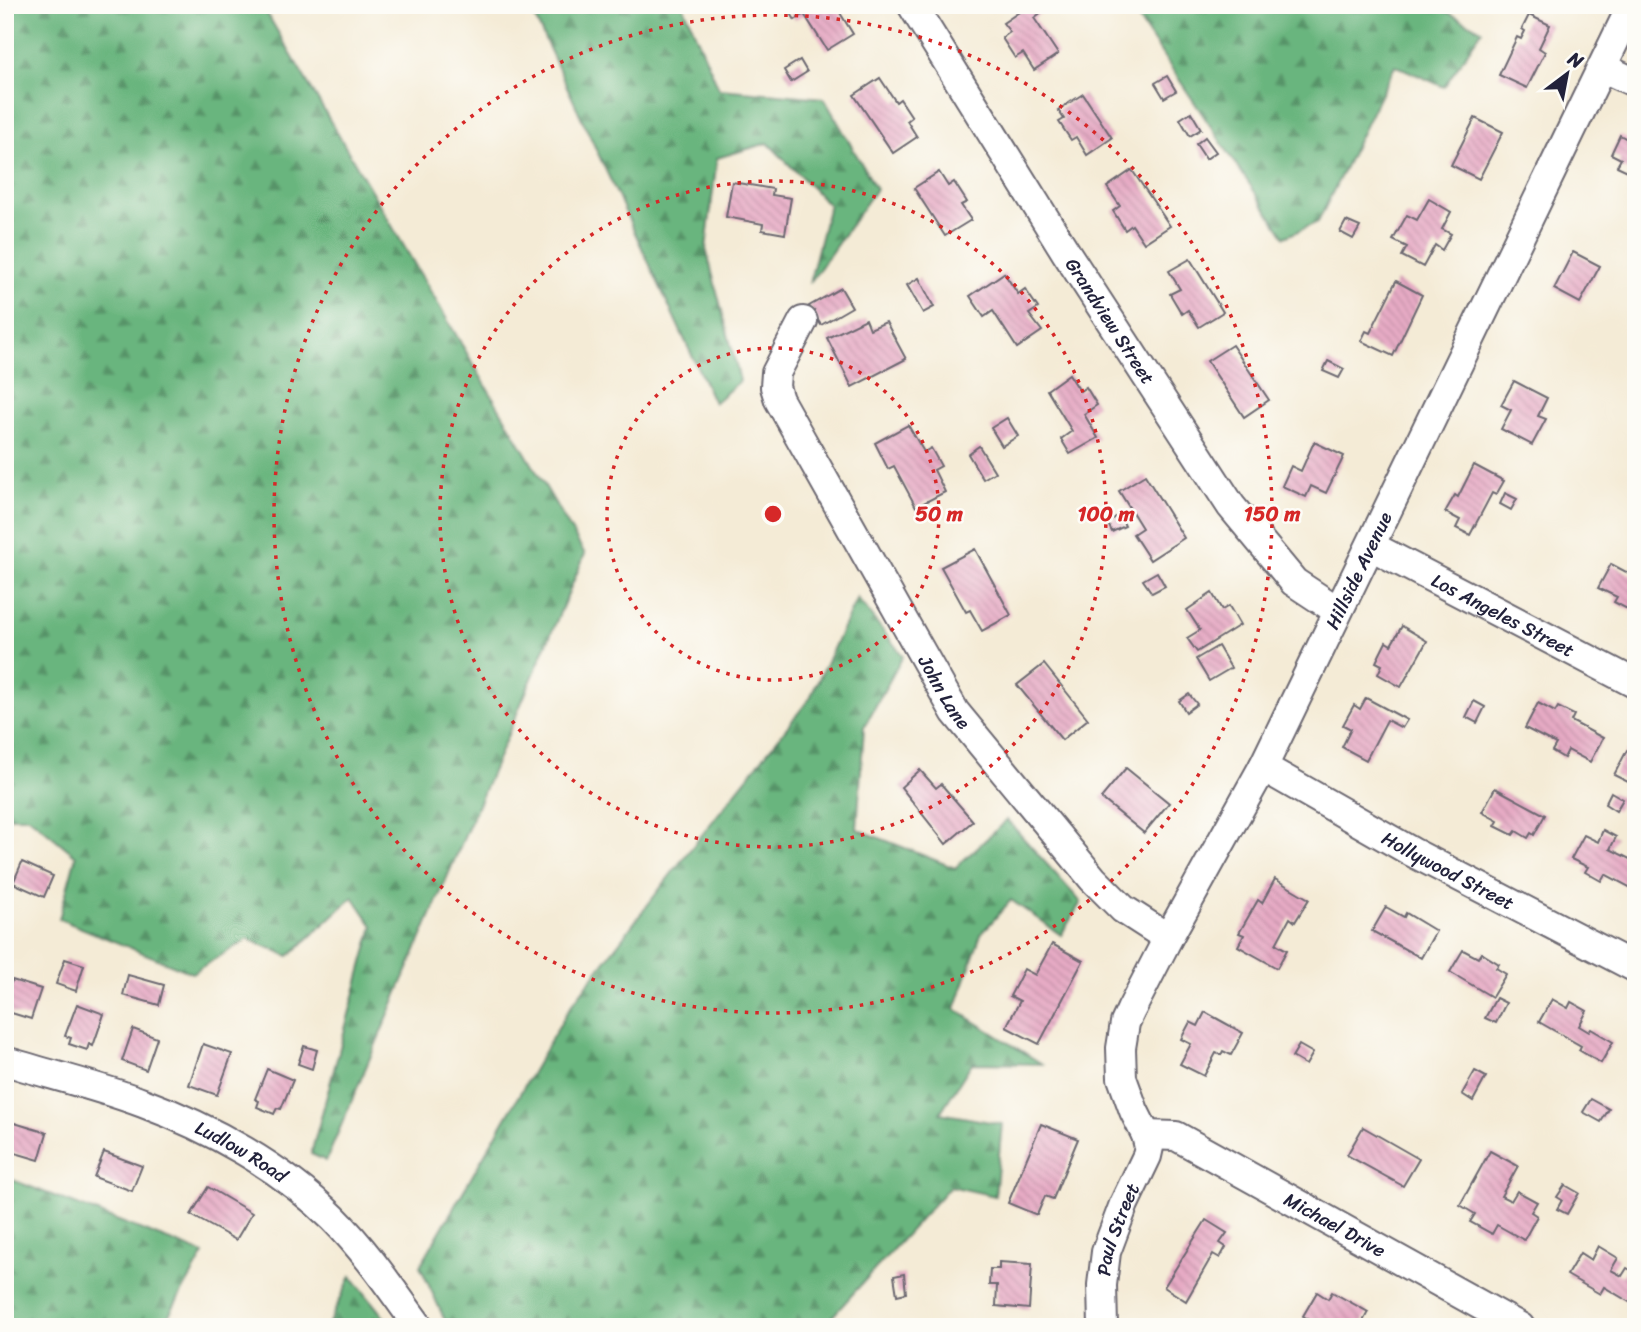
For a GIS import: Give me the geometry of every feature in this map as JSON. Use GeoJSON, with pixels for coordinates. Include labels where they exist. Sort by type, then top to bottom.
{"type":"FeatureCollection","features":[{"type":"Feature","properties":{"kind":"street","name":"Grandview Street"},"geometry":{"type":"LineString","coordinates":[[912,5],[1075,265],[1231,506],[1294,582],[1338,611]]}},
{"type":"Feature","properties":{"kind":"street","name":"Hillside Avenue"},"geometry":{"type":"LineString","coordinates":[[1146,1135],[1122,1078],[1121,1048],[1125,1023],[1168,938],[1263,766],[1632,5]]}},
{"type":"Feature","properties":{"kind":"street"},"geometry":{"type":"LineString","coordinates":[[1603,68],[1636,83]]}},
{"type":"Feature","properties":{"kind":"street","name":"John Lane"},"geometry":{"type":"LineString","coordinates":[[803,321],[776,373],[775,387],[779,400],[955,712],[1093,879],[1123,909],[1168,938]]}},
{"type":"Feature","properties":{"kind":"street","name":"Los Angeles Street"},"geometry":{"type":"LineString","coordinates":[[1371,546],[1636,684]]}},
{"type":"Feature","properties":{"kind":"street","name":"Hollywood Street"},"geometry":{"type":"LineString","coordinates":[[1263,766],[1412,852],[1636,968]]}},
{"type":"Feature","properties":{"kind":"street","name":"Ludlow Road"},"geometry":{"type":"LineString","coordinates":[[5,1061],[143,1102],[192,1124],[264,1164],[333,1218],[373,1264],[419,1327]]}},
{"type":"Feature","properties":{"kind":"street","name":"Paul Street"},"geometry":{"type":"LineString","coordinates":[[1103,1327],[1102,1285],[1106,1252],[1124,1203],[1147,1156],[1149,1147],[1146,1135]]}},
{"type":"Feature","properties":{"kind":"street","name":"Michael Drive"},"geometry":{"type":"LineString","coordinates":[[1146,1135],[1176,1136],[1520,1327]]}},
{"type":"Feature","properties":{"kind":"green space"},"geometry":{"type":"Polygon","coordinates":[[[5,5],[262,5],[585,554],[326,1161],[311,1154],[373,926],[353,897],[289,956],[248,939],[192,973],[59,919],[76,856],[29,817],[5,817],[5,5]]]}},
{"type":"Feature","properties":{"kind":"green space"},"geometry":{"type":"Polygon","coordinates":[[[529,5],[683,5],[719,89],[824,98],[876,189],[809,284],[829,205],[768,143],[717,158],[706,249],[740,381],[714,403],[529,5]]]}},
{"type":"Feature","properties":{"kind":"green space"},"geometry":{"type":"Polygon","coordinates":[[[1129,5],[1434,5],[1482,30],[1444,87],[1395,65],[1318,222],[1285,237],[1129,5]]]}},
{"type":"Feature","properties":{"kind":"green space"},"geometry":{"type":"Polygon","coordinates":[[[857,598],[903,656],[864,727],[857,829],[955,868],[1007,820],[1081,902],[1061,935],[1011,900],[981,934],[955,1009],[1042,1064],[972,1063],[940,1113],[1002,1124],[995,1196],[950,1186],[823,1327],[448,1327],[420,1266],[570,1007],[810,698],[857,598]]]}},
{"type":"Feature","properties":{"kind":"green space"},"geometry":{"type":"Polygon","coordinates":[[[5,1177],[204,1254],[162,1327],[5,1327],[5,1177]]]}},
{"type":"Feature","properties":{"kind":"green space"},"geometry":{"type":"Polygon","coordinates":[[[351,1276],[392,1327],[327,1327],[351,1276]]]}},
{"type":"Feature","properties":{"kind":"building"},"geometry":{"type":"Polygon","coordinates":[[[841,5],[837,8],[853,34],[827,50],[804,14],[795,20],[787,7],[841,5]]]}},
{"type":"Feature","properties":{"kind":"building"},"geometry":{"type":"Polygon","coordinates":[[[1037,5],[1043,11],[1034,18],[1058,54],[1034,70],[1023,53],[1015,58],[1002,38],[1010,32],[1003,23],[1028,6],[1031,9],[1037,5]]]}},
{"type":"Feature","properties":{"kind":"building"},"geometry":{"type":"Polygon","coordinates":[[[1529,15],[1550,25],[1539,48],[1545,52],[1527,88],[1499,75],[1517,37],[1521,39],[1525,31],[1522,29],[1529,15]]]}},
{"type":"Feature","properties":{"kind":"building"},"geometry":{"type":"Polygon","coordinates":[[[800,60],[807,72],[791,82],[784,70],[800,60]]]}},
{"type":"Feature","properties":{"kind":"building"},"geometry":{"type":"Polygon","coordinates":[[[1167,76],[1176,91],[1164,98],[1155,83],[1167,76]]]}},
{"type":"Feature","properties":{"kind":"building"},"geometry":{"type":"Polygon","coordinates":[[[880,78],[896,102],[900,99],[912,117],[907,121],[917,137],[893,153],[854,95],[880,78]]]}},
{"type":"Feature","properties":{"kind":"building"},"geometry":{"type":"Polygon","coordinates":[[[1083,94],[1112,138],[1087,155],[1076,137],[1071,140],[1059,122],[1064,119],[1058,110],[1083,94]]]}},
{"type":"Feature","properties":{"kind":"building"},"geometry":{"type":"Polygon","coordinates":[[[1191,112],[1201,129],[1190,136],[1180,119],[1191,112]]]}},
{"type":"Feature","properties":{"kind":"building"},"geometry":{"type":"Polygon","coordinates":[[[1475,118],[1503,132],[1479,179],[1451,165],[1475,118]]]}},
{"type":"Feature","properties":{"kind":"building"},"geometry":{"type":"Polygon","coordinates":[[[1620,135],[1629,140],[1631,136],[1636,138],[1636,175],[1617,166],[1621,159],[1611,154],[1620,135]]]}},
{"type":"Feature","properties":{"kind":"building"},"geometry":{"type":"Polygon","coordinates":[[[1205,137],[1216,152],[1206,159],[1196,144],[1205,137]]]}},
{"type":"Feature","properties":{"kind":"building"},"geometry":{"type":"Polygon","coordinates":[[[1132,170],[1170,226],[1144,243],[1132,225],[1125,230],[1113,211],[1120,206],[1107,187],[1132,170]]]}},
{"type":"Feature","properties":{"kind":"building"},"geometry":{"type":"Polygon","coordinates":[[[939,172],[948,186],[954,182],[967,202],[961,205],[971,220],[945,236],[914,188],[939,172]]]}},
{"type":"Feature","properties":{"kind":"building"},"geometry":{"type":"Polygon","coordinates":[[[732,182],[773,189],[772,195],[791,198],[785,234],[762,230],[763,224],[726,217],[732,182]]]}},
{"type":"Feature","properties":{"kind":"building"},"geometry":{"type":"Polygon","coordinates":[[[1429,199],[1451,212],[1442,229],[1451,234],[1442,250],[1435,245],[1423,267],[1402,256],[1407,247],[1393,240],[1407,215],[1417,220],[1429,199]]]}},
{"type":"Feature","properties":{"kind":"building"},"geometry":{"type":"Polygon","coordinates":[[[1346,221],[1360,227],[1353,239],[1340,232],[1346,221]]]}},
{"type":"Feature","properties":{"kind":"building"},"geometry":{"type":"Polygon","coordinates":[[[1573,252],[1600,266],[1580,303],[1554,289],[1573,252]]]}},
{"type":"Feature","properties":{"kind":"building"},"geometry":{"type":"Polygon","coordinates":[[[1190,259],[1223,312],[1199,327],[1188,310],[1182,314],[1170,294],[1180,289],[1169,271],[1190,259]]]}},
{"type":"Feature","properties":{"kind":"building"},"geometry":{"type":"Polygon","coordinates":[[[1004,273],[1018,294],[1025,289],[1038,308],[1029,314],[1042,331],[1017,348],[993,311],[984,317],[970,296],[1004,273]]]}},
{"type":"Feature","properties":{"kind":"building"},"geometry":{"type":"Polygon","coordinates":[[[919,278],[934,307],[923,313],[907,285],[919,278]]]}},
{"type":"Feature","properties":{"kind":"building"},"geometry":{"type":"Polygon","coordinates":[[[1396,281],[1422,295],[1393,356],[1361,341],[1366,331],[1370,333],[1396,281]]]}},
{"type":"Feature","properties":{"kind":"building"},"geometry":{"type":"Polygon","coordinates":[[[841,288],[852,307],[821,325],[809,306],[841,288]]]}},
{"type":"Feature","properties":{"kind":"building"},"geometry":{"type":"Polygon","coordinates":[[[866,319],[870,329],[886,322],[906,359],[852,387],[827,338],[866,319]]]}},
{"type":"Feature","properties":{"kind":"building"},"geometry":{"type":"Polygon","coordinates":[[[1232,345],[1269,400],[1244,417],[1207,361],[1232,345]]]}},
{"type":"Feature","properties":{"kind":"building"},"geometry":{"type":"Polygon","coordinates":[[[1328,361],[1344,369],[1339,378],[1323,371],[1328,361]]]}},
{"type":"Feature","properties":{"kind":"building"},"geometry":{"type":"Polygon","coordinates":[[[1069,374],[1080,391],[1086,387],[1097,405],[1084,414],[1098,438],[1070,454],[1061,439],[1072,431],[1047,390],[1069,374]]]}},
{"type":"Feature","properties":{"kind":"building"},"geometry":{"type":"Polygon","coordinates":[[[1514,381],[1547,398],[1538,416],[1546,419],[1532,445],[1501,429],[1511,410],[1501,405],[1514,381]]]}},
{"type":"Feature","properties":{"kind":"building"},"geometry":{"type":"Polygon","coordinates":[[[1007,418],[1018,436],[1002,446],[991,428],[1007,418]]]}},
{"type":"Feature","properties":{"kind":"building"},"geometry":{"type":"Polygon","coordinates":[[[908,425],[924,452],[931,448],[941,466],[934,470],[945,492],[916,507],[894,466],[888,469],[875,443],[908,425]]]}},
{"type":"Feature","properties":{"kind":"building"},"geometry":{"type":"Polygon","coordinates":[[[1314,442],[1344,456],[1326,493],[1311,486],[1306,497],[1282,486],[1291,466],[1301,471],[1314,442]]]}},
{"type":"Feature","properties":{"kind":"building"},"geometry":{"type":"Polygon","coordinates":[[[979,446],[995,472],[983,479],[968,454],[979,446]]]}},
{"type":"Feature","properties":{"kind":"building"},"geometry":{"type":"Polygon","coordinates":[[[1474,465],[1504,481],[1496,495],[1492,493],[1470,535],[1456,528],[1460,520],[1445,512],[1455,495],[1458,497],[1474,465]]]}},
{"type":"Feature","properties":{"kind":"building"},"geometry":{"type":"Polygon","coordinates":[[[1145,475],[1184,538],[1150,560],[1133,534],[1142,528],[1119,491],[1145,475]]]}},
{"type":"Feature","properties":{"kind":"building"},"geometry":{"type":"Polygon","coordinates":[[[1505,493],[1517,499],[1511,510],[1500,504],[1505,493]]]}},
{"type":"Feature","properties":{"kind":"building"},"geometry":{"type":"Polygon","coordinates":[[[1120,515],[1125,526],[1112,532],[1107,522],[1120,515]]]}},
{"type":"Feature","properties":{"kind":"building"},"geometry":{"type":"Polygon","coordinates":[[[975,549],[1011,615],[982,631],[970,610],[966,612],[941,567],[975,549]]]}},
{"type":"Feature","properties":{"kind":"building"},"geometry":{"type":"Polygon","coordinates":[[[1611,564],[1636,577],[1636,607],[1634,605],[1631,611],[1614,602],[1617,597],[1598,588],[1611,564]]]}},
{"type":"Feature","properties":{"kind":"building"},"geometry":{"type":"Polygon","coordinates":[[[1157,572],[1165,586],[1152,593],[1143,580],[1157,572]]]}},
{"type":"Feature","properties":{"kind":"building"},"geometry":{"type":"Polygon","coordinates":[[[1212,593],[1222,610],[1229,606],[1240,625],[1197,652],[1187,638],[1200,630],[1187,610],[1212,593]]]}},
{"type":"Feature","properties":{"kind":"building"},"geometry":{"type":"Polygon","coordinates":[[[1402,626],[1427,641],[1401,687],[1378,674],[1382,665],[1376,662],[1386,642],[1391,645],[1402,626]]]}},
{"type":"Feature","properties":{"kind":"building"},"geometry":{"type":"Polygon","coordinates":[[[1218,646],[1231,668],[1209,681],[1196,659],[1218,646]]]}},
{"type":"Feature","properties":{"kind":"building"},"geometry":{"type":"Polygon","coordinates":[[[1044,664],[1088,719],[1062,740],[1017,685],[1044,664]]]}},
{"type":"Feature","properties":{"kind":"building"},"geometry":{"type":"Polygon","coordinates":[[[1189,694],[1197,704],[1186,712],[1179,701],[1189,694]]]}},
{"type":"Feature","properties":{"kind":"building"},"geometry":{"type":"Polygon","coordinates":[[[1366,698],[1407,720],[1402,728],[1387,720],[1366,760],[1342,747],[1351,729],[1343,725],[1354,705],[1360,709],[1366,698]]]}},
{"type":"Feature","properties":{"kind":"building"},"geometry":{"type":"Polygon","coordinates":[[[1474,701],[1485,707],[1477,723],[1466,717],[1474,701]]]}},
{"type":"Feature","properties":{"kind":"building"},"geometry":{"type":"Polygon","coordinates":[[[1538,703],[1555,712],[1558,707],[1574,715],[1571,721],[1603,738],[1590,762],[1568,750],[1564,758],[1552,751],[1556,744],[1525,728],[1538,703]]]}},
{"type":"Feature","properties":{"kind":"building"},"geometry":{"type":"Polygon","coordinates":[[[1627,750],[1636,755],[1636,786],[1614,775],[1627,750]]]}},
{"type":"Feature","properties":{"kind":"building"},"geometry":{"type":"Polygon","coordinates":[[[1126,768],[1169,803],[1144,833],[1101,798],[1126,768]]]}},
{"type":"Feature","properties":{"kind":"building"},"geometry":{"type":"Polygon","coordinates":[[[920,770],[936,788],[941,784],[973,821],[946,844],[901,787],[920,770]]]}},
{"type":"Feature","properties":{"kind":"building"},"geometry":{"type":"Polygon","coordinates":[[[1495,788],[1545,815],[1534,835],[1531,833],[1528,838],[1516,831],[1513,835],[1495,826],[1498,821],[1482,812],[1495,788]]]}},
{"type":"Feature","properties":{"kind":"building"},"geometry":{"type":"Polygon","coordinates":[[[1611,792],[1623,799],[1616,811],[1605,804],[1611,792]]]}},
{"type":"Feature","properties":{"kind":"building"},"geometry":{"type":"Polygon","coordinates":[[[1603,830],[1616,837],[1610,849],[1636,862],[1636,884],[1633,889],[1605,874],[1601,881],[1585,872],[1588,867],[1571,859],[1584,835],[1598,842],[1603,830]]]}},
{"type":"Feature","properties":{"kind":"building"},"geometry":{"type":"Polygon","coordinates":[[[22,862],[53,876],[44,897],[13,883],[22,862]]]}},
{"type":"Feature","properties":{"kind":"building"},"geometry":{"type":"Polygon","coordinates":[[[1275,879],[1309,899],[1295,922],[1290,918],[1276,944],[1287,950],[1277,968],[1238,946],[1244,935],[1239,933],[1258,900],[1262,903],[1275,879]]]}},
{"type":"Feature","properties":{"kind":"building"},"geometry":{"type":"Polygon","coordinates":[[[1386,907],[1404,917],[1406,913],[1436,931],[1421,958],[1372,931],[1386,907]]]}},
{"type":"Feature","properties":{"kind":"building"},"geometry":{"type":"Polygon","coordinates":[[[1052,944],[1083,961],[1039,1044],[1006,1027],[1020,1001],[1010,996],[1024,969],[1035,975],[1052,944]]]}},
{"type":"Feature","properties":{"kind":"building"},"geometry":{"type":"Polygon","coordinates":[[[1463,950],[1478,958],[1481,953],[1499,964],[1496,968],[1506,974],[1492,997],[1450,972],[1463,950]]]}},
{"type":"Feature","properties":{"kind":"building"},"geometry":{"type":"Polygon","coordinates":[[[65,959],[84,965],[76,991],[56,984],[65,959]]]}},
{"type":"Feature","properties":{"kind":"building"},"geometry":{"type":"Polygon","coordinates":[[[128,975],[164,985],[159,1005],[123,995],[128,975]]]}},
{"type":"Feature","properties":{"kind":"building"},"geometry":{"type":"Polygon","coordinates":[[[12,980],[41,989],[31,1019],[5,1011],[5,981],[11,983],[12,980]]]}},
{"type":"Feature","properties":{"kind":"building"},"geometry":{"type":"Polygon","coordinates":[[[1496,998],[1506,1003],[1496,1023],[1485,1018],[1496,998]]]}},
{"type":"Feature","properties":{"kind":"building"},"geometry":{"type":"Polygon","coordinates":[[[1552,999],[1568,1008],[1571,1002],[1587,1011],[1579,1026],[1589,1032],[1591,1029],[1613,1042],[1601,1063],[1579,1050],[1581,1046],[1539,1022],[1552,999]]]}},
{"type":"Feature","properties":{"kind":"building"},"geometry":{"type":"Polygon","coordinates":[[[77,1004],[104,1014],[93,1046],[89,1044],[87,1050],[69,1044],[71,1038],[65,1036],[77,1004]]]}},
{"type":"Feature","properties":{"kind":"building"},"geometry":{"type":"Polygon","coordinates":[[[1205,1012],[1243,1033],[1231,1055],[1223,1051],[1221,1055],[1216,1053],[1204,1076],[1180,1064],[1191,1044],[1181,1039],[1190,1022],[1198,1026],[1205,1012]]]}},
{"type":"Feature","properties":{"kind":"building"},"geometry":{"type":"Polygon","coordinates":[[[133,1029],[157,1038],[146,1070],[122,1061],[133,1029]]]}},
{"type":"Feature","properties":{"kind":"building"},"geometry":{"type":"Polygon","coordinates":[[[203,1044],[232,1054],[217,1095],[189,1085],[203,1044]]]}},
{"type":"Feature","properties":{"kind":"building"},"geometry":{"type":"Polygon","coordinates":[[[1299,1045],[1313,1053],[1306,1065],[1292,1057],[1299,1045]]]}},
{"type":"Feature","properties":{"kind":"building"},"geometry":{"type":"Polygon","coordinates":[[[304,1046],[317,1050],[312,1069],[298,1064],[304,1046]]]}},
{"type":"Feature","properties":{"kind":"building"},"geometry":{"type":"Polygon","coordinates":[[[267,1069],[293,1080],[281,1109],[277,1108],[274,1114],[257,1107],[259,1101],[255,1099],[267,1069]]]}},
{"type":"Feature","properties":{"kind":"building"},"geometry":{"type":"Polygon","coordinates":[[[1475,1071],[1486,1077],[1473,1101],[1462,1094],[1475,1071]]]}},
{"type":"Feature","properties":{"kind":"building"},"geometry":{"type":"Polygon","coordinates":[[[1591,1099],[1609,1109],[1601,1122],[1583,1112],[1591,1099]]]}},
{"type":"Feature","properties":{"kind":"building"},"geometry":{"type":"Polygon","coordinates":[[[8,1121],[47,1133],[39,1160],[5,1150],[5,1128],[8,1121]]]}},
{"type":"Feature","properties":{"kind":"building"},"geometry":{"type":"Polygon","coordinates":[[[1041,1124],[1078,1139],[1053,1199],[1045,1196],[1037,1215],[1008,1203],[1041,1124]]]}},
{"type":"Feature","properties":{"kind":"building"},"geometry":{"type":"Polygon","coordinates":[[[1363,1127],[1419,1159],[1403,1186],[1347,1155],[1363,1127]]]}},
{"type":"Feature","properties":{"kind":"building"},"geometry":{"type":"Polygon","coordinates":[[[1490,1151],[1518,1166],[1501,1196],[1511,1201],[1517,1191],[1537,1202],[1531,1212],[1537,1216],[1524,1240],[1497,1225],[1492,1234],[1470,1222],[1475,1214],[1460,1205],[1490,1151]]]}},
{"type":"Feature","properties":{"kind":"building"},"geometry":{"type":"Polygon","coordinates":[[[104,1152],[142,1166],[132,1191],[94,1177],[104,1152]]]}},
{"type":"Feature","properties":{"kind":"building"},"geometry":{"type":"Polygon","coordinates":[[[1565,1185],[1579,1193],[1567,1214],[1557,1209],[1562,1200],[1557,1197],[1565,1185]]]}},
{"type":"Feature","properties":{"kind":"building"},"geometry":{"type":"Polygon","coordinates":[[[208,1187],[252,1213],[236,1240],[191,1215],[208,1187]]]}},
{"type":"Feature","properties":{"kind":"building"},"geometry":{"type":"Polygon","coordinates":[[[1206,1220],[1227,1233],[1220,1243],[1226,1247],[1220,1258],[1213,1254],[1186,1301],[1164,1287],[1206,1220]]]}},
{"type":"Feature","properties":{"kind":"building"},"geometry":{"type":"Polygon","coordinates":[[[1598,1246],[1618,1258],[1611,1270],[1622,1276],[1627,1268],[1636,1273],[1636,1296],[1631,1303],[1604,1287],[1600,1294],[1567,1275],[1580,1253],[1591,1260],[1598,1246]]]}},
{"type":"Feature","properties":{"kind":"building"},"geometry":{"type":"Polygon","coordinates":[[[999,1262],[1032,1264],[1029,1309],[996,1306],[997,1285],[989,1285],[990,1269],[999,1269],[999,1262]]]}},
{"type":"Feature","properties":{"kind":"building"},"geometry":{"type":"Polygon","coordinates":[[[904,1274],[906,1293],[897,1295],[894,1276],[904,1274]]]}},
{"type":"Feature","properties":{"kind":"building"},"geometry":{"type":"Polygon","coordinates":[[[1317,1292],[1328,1299],[1332,1292],[1368,1312],[1360,1327],[1321,1327],[1303,1316],[1317,1292]]]}}]}
